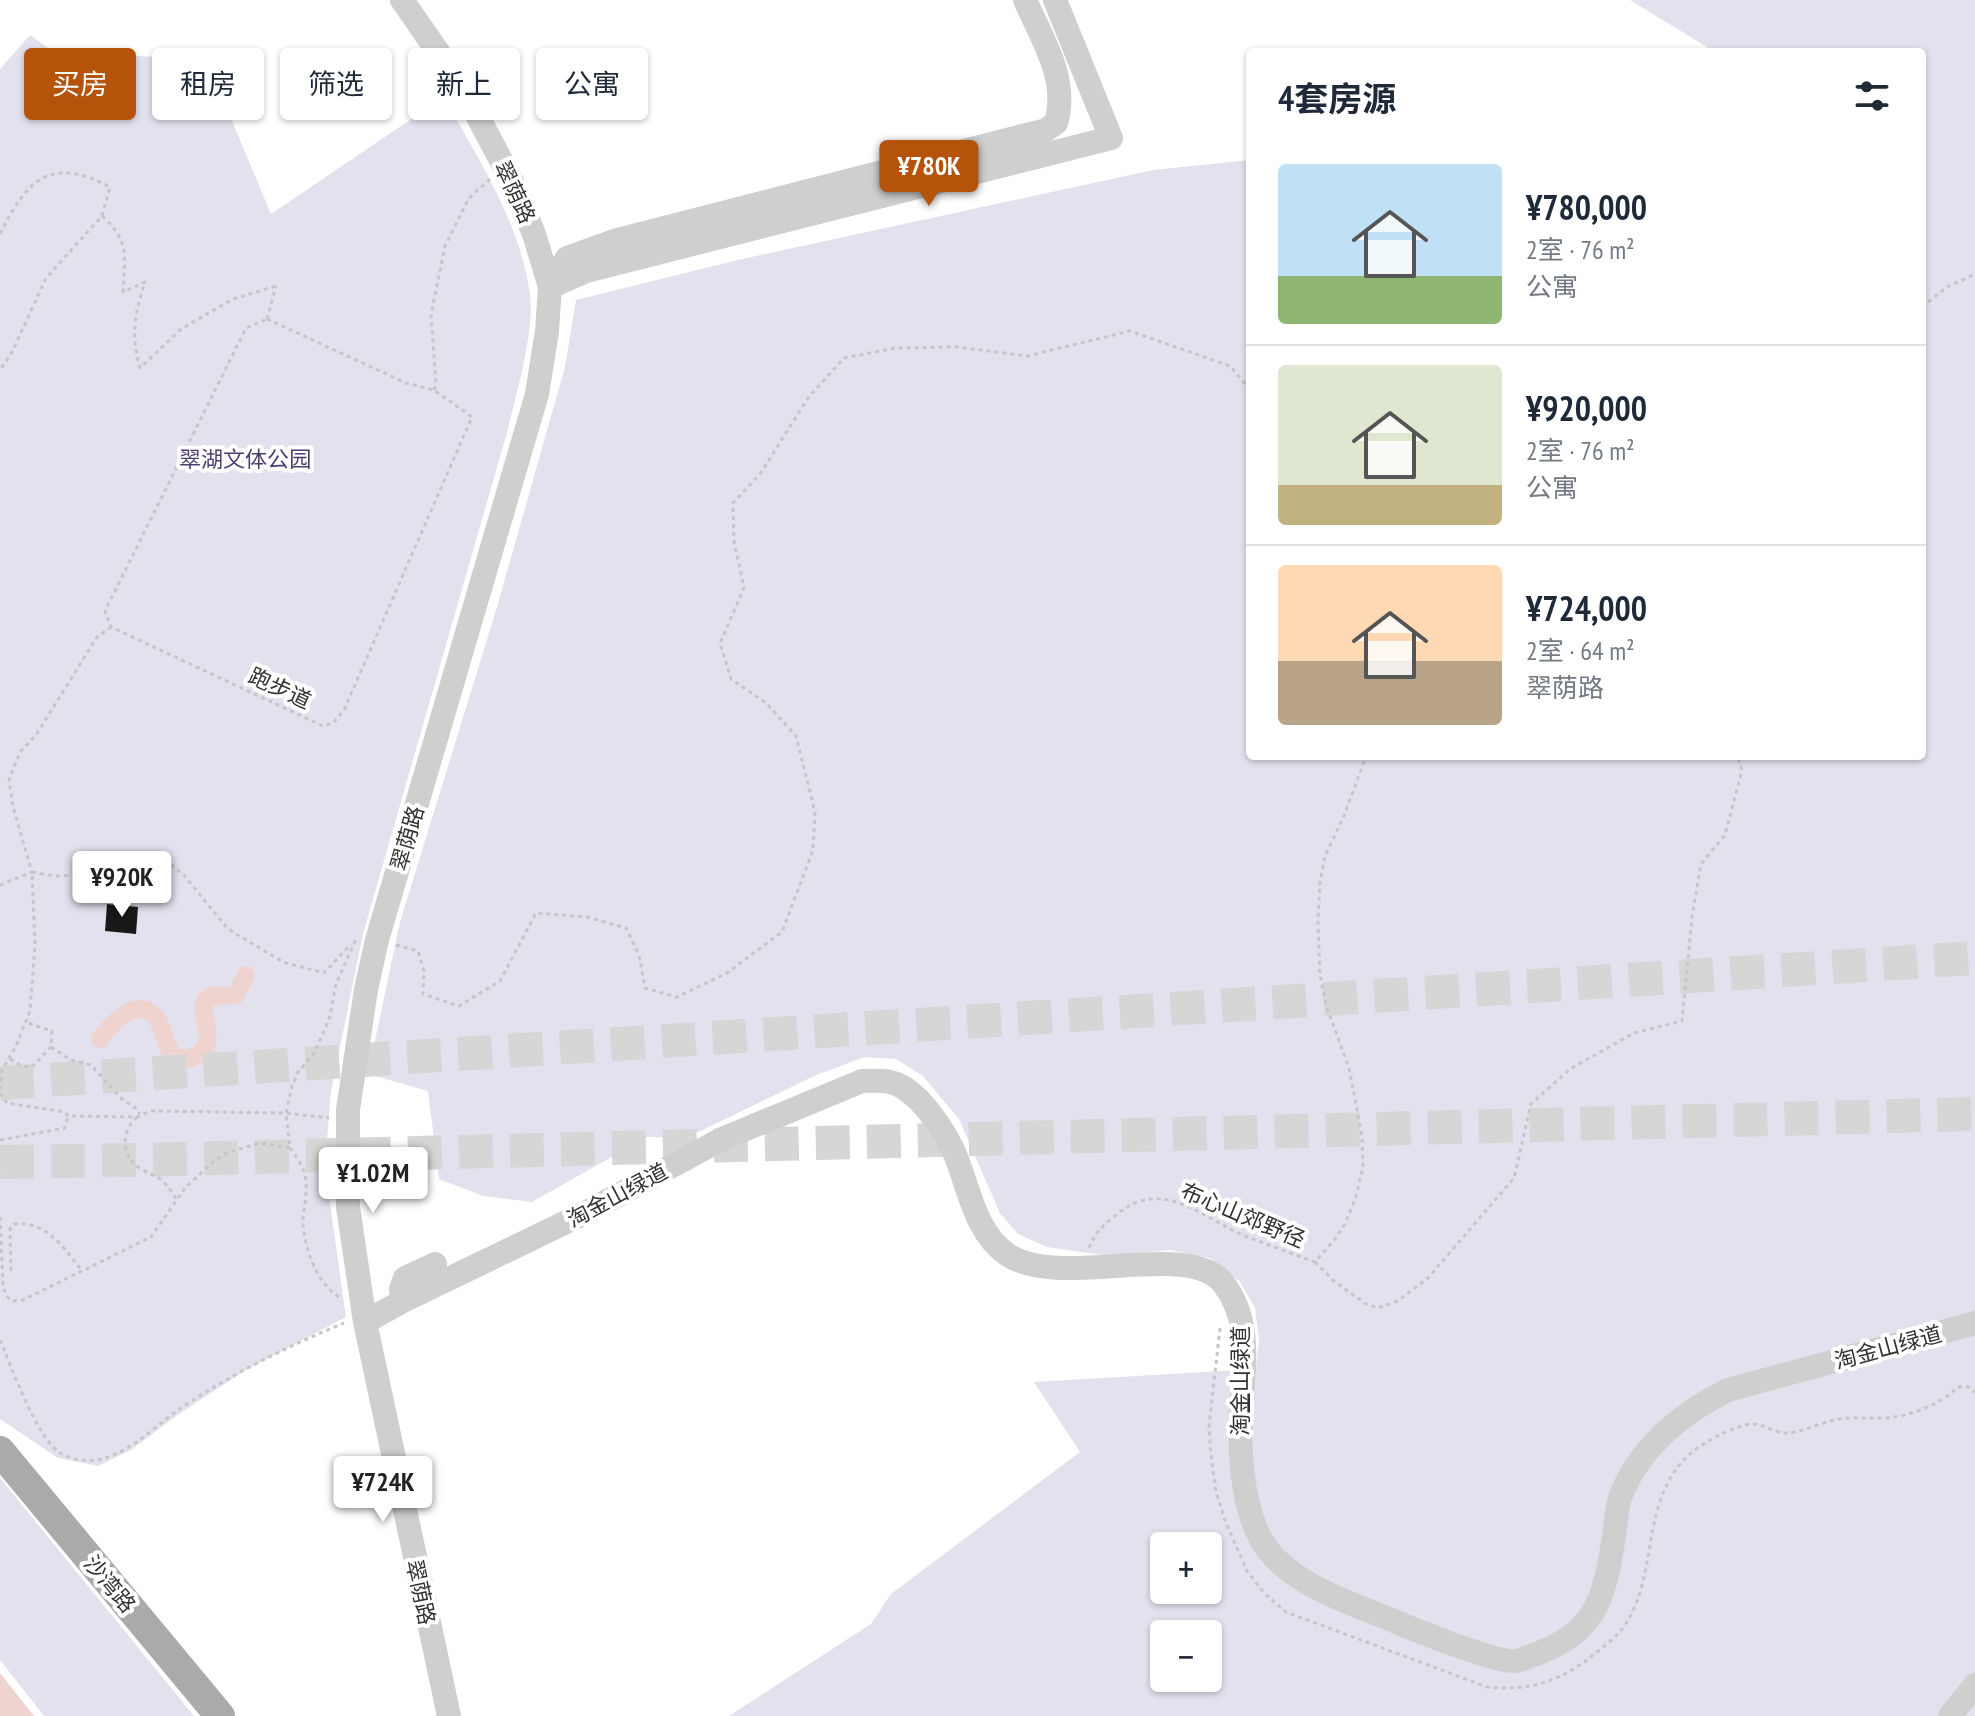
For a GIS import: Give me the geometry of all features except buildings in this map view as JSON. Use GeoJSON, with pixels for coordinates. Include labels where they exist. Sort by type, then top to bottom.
{"type":"FeatureCollection","features":[{"type":"Feature","properties":{"kind":"main road","name":"沙湾路"},"geometry":{"type":"LineString","coordinates":[[0,1451],[220,1716]]}},
{"type":"Feature","properties":{"kind":"street","name":"翠荫路"},"geometry":{"type":"LineString","coordinates":[[402,0],[461,85],[511,179],[534,234],[550,287],[537,394],[403,849],[366,989],[348,1110],[346,1169],[358,1321],[449,1716]]}},
{"type":"Feature","properties":{"kind":"street"},"geometry":{"type":"LineString","coordinates":[[550,287],[567,258],[617,240],[1046,130],[1056,123],[1060,110],[1060,85],[1025,0]]}},
{"type":"Feature","properties":{"kind":"street"},"geometry":{"type":"LineString","coordinates":[[550,287],[586,271],[1111,138],[1055,0]]}},
{"type":"Feature","properties":{"kind":"street","name":"淘金山绿道"},"geometry":{"type":"LineString","coordinates":[[358,1321],[576,1218],[722,1139],[862,1081],[886,1081],[900,1085],[912,1094],[942,1129],[981,1224],[994,1245],[1012,1258],[1063,1268],[1189,1266],[1220,1279],[1243,1324],[1242,1465],[1248,1503],[1260,1537],[1272,1556],[1324,1592],[1428,1635],[1514,1662],[1549,1649],[1585,1625],[1598,1607],[1606,1582],[1619,1499],[1634,1468],[1659,1439],[1703,1403],[1728,1390],[1975,1323]]}},
{"type":"Feature","properties":{"kind":"street"},"geometry":{"type":"LineString","coordinates":[[403,1301],[401,1289],[405,1278],[435,1264]]}},
{"type":"Feature","properties":{"kind":"street"},"geometry":{"type":"LineString","coordinates":[[1950,1716],[1975,1685]]}},
{"type":"Feature","properties":{"kind":"path"},"geometry":{"type":"LineString","coordinates":[[0,234],[15,204],[33,183],[59,172],[86,174],[110,187],[102,216],[46,278],[12,352],[0,370]]}},
{"type":"Feature","properties":{"kind":"path"},"geometry":{"type":"LineString","coordinates":[[434,390],[431,314],[445,246],[469,198],[489,179]]}},
{"type":"Feature","properties":{"kind":"path"},"geometry":{"type":"LineString","coordinates":[[102,216],[118,230],[125,254],[123,292],[145,282],[137,305],[133,342],[140,368],[181,329],[233,299],[276,286],[267,319],[246,328],[105,611],[111,627],[97,637],[36,735],[20,752],[9,780],[13,807],[32,872],[35,946],[30,1011],[2,1070],[0,1091],[7,1103],[65,1112],[68,1116],[138,1115],[151,1111],[286,1113],[333,1118]]}},
{"type":"Feature","properties":{"kind":"path"},"geometry":{"type":"LineString","coordinates":[[1926,304],[1947,287],[1975,274]]}},
{"type":"Feature","properties":{"kind":"path","name":"跑步道"},"geometry":{"type":"LineString","coordinates":[[111,627],[323,726],[333,723],[344,710],[472,417],[434,390],[406,383],[267,319]]}},
{"type":"Feature","properties":{"kind":"path"},"geometry":{"type":"LineString","coordinates":[[388,943],[418,951],[424,971],[423,994],[459,1006],[500,981],[536,913],[587,917],[626,928],[639,955],[645,988],[677,997],[727,973],[782,932],[813,850],[815,812],[796,736],[766,703],[731,679],[720,643],[744,588],[734,541],[733,503],[760,474],[808,398],[844,358],[896,348],[927,347],[957,347],[1027,356],[1130,331],[1230,366],[1246,385]]}},
{"type":"Feature","properties":{"kind":"path","name":"布心山郊野径"},"geometry":{"type":"LineString","coordinates":[[1084,1259],[1092,1239],[1121,1210],[1135,1201],[1181,1201],[1244,1235],[1315,1262],[1345,1224],[1363,1167],[1362,1136],[1349,1068],[1326,1005],[1320,975],[1318,921],[1325,856],[1365,760]]}},
{"type":"Feature","properties":{"kind":"path"},"geometry":{"type":"LineString","coordinates":[[1315,1262],[1334,1281],[1366,1304],[1378,1308],[1398,1301],[1428,1278],[1514,1178],[1531,1104],[1570,1069],[1634,1033],[1682,1021],[1692,917],[1701,864],[1725,835],[1742,770],[1738,760]]}},
{"type":"Feature","properties":{"kind":"path"},"geometry":{"type":"LineString","coordinates":[[0,885],[32,872],[57,876],[103,868],[136,858],[159,856],[183,874],[228,929],[283,962],[324,973],[360,936]]}},
{"type":"Feature","properties":{"kind":"path"},"geometry":{"type":"LineString","coordinates":[[347,1298],[333,1293],[314,1265],[303,1223],[306,1180],[290,1148],[286,1113],[298,1072],[313,1055],[329,1020],[336,984],[354,941]]}},
{"type":"Feature","properties":{"kind":"path"},"geometry":{"type":"LineString","coordinates":[[9,1058],[22,1066],[32,1067],[51,1047],[52,1031],[25,1022]]}},
{"type":"Feature","properties":{"kind":"path"},"geometry":{"type":"LineString","coordinates":[[51,1047],[71,1060],[91,1065],[121,1098],[137,1109],[138,1115],[128,1127],[125,1137],[126,1153],[136,1166],[166,1183],[177,1200]]}},
{"type":"Feature","properties":{"kind":"path"},"geometry":{"type":"LineString","coordinates":[[0,1140],[57,1132],[65,1128],[68,1116]]}},
{"type":"Feature","properties":{"kind":"path"},"geometry":{"type":"LineString","coordinates":[[0,1217],[6,1296],[13,1301],[23,1300],[151,1237],[201,1170],[229,1152],[260,1143],[290,1148]]}},
{"type":"Feature","properties":{"kind":"path"},"geometry":{"type":"LineString","coordinates":[[11,1271],[10,1229],[14,1224],[26,1222],[62,1244],[82,1271]]}},
{"type":"Feature","properties":{"kind":"path"},"geometry":{"type":"LineString","coordinates":[[0,1340],[47,1442],[56,1451],[82,1461],[111,1456],[243,1369],[304,1339],[358,1321]]}},
{"type":"Feature","properties":{"kind":"path"},"geometry":{"type":"LineString","coordinates":[[1220,1322],[1209,1426],[1216,1492],[1237,1552],[1264,1593],[1286,1612],[1487,1687],[1512,1689],[1543,1685],[1570,1672],[1606,1645],[1627,1622],[1642,1588],[1654,1513],[1671,1476],[1691,1452],[1715,1437],[1751,1423],[1782,1433],[1838,1419],[1891,1418],[1915,1412],[1947,1397],[1961,1386],[1975,1392]]}},
{"type":"Feature","properties":{"kind":"green space"},"geometry":{"type":"Polygon","coordinates":[[[1630,0],[1975,0],[1975,1716],[729,1716],[871,1624],[891,1594],[1080,1452],[1034,1382],[1256,1369],[1259,1340],[1255,1308],[1240,1282],[1210,1258],[1170,1250],[1108,1256],[1047,1247],[1018,1234],[1000,1213],[959,1119],[923,1076],[896,1059],[864,1057],[814,1076],[686,1138],[647,1137],[532,1202],[483,1196],[439,1179],[428,1091],[368,1074],[400,922],[497,607],[565,367],[576,300],[738,260],[1153,170],[1246,160],[1246,760],[1926,760],[1926,48],[1708,48],[1630,0]]]}},
{"type":"Feature","properties":{"kind":"green space","name":"翠湖文体公园"},"geometry":{"type":"Polygon","coordinates":[[[30,35],[48,48],[24,48],[24,120],[136,120],[136,56],[152,56],[152,120],[232,120],[271,214],[410,120],[457,120],[508,217],[525,269],[531,309],[524,362],[508,429],[363,934],[331,1092],[327,1139],[328,1189],[346,1317],[246,1370],[131,1450],[98,1466],[58,1458],[0,1419],[0,69],[30,35]]]}},
{"type":"Feature","properties":{"kind":"green space"},"geometry":{"type":"Polygon","coordinates":[[[0,1478],[194,1716],[44,1716],[0,1660],[0,1478]]]}},
{"type":"Feature","properties":{"kind":"shaded area"},"geometry":{"type":"Polygon","coordinates":[[[0,1673],[34,1716],[0,1716],[0,1673]]]}},
{"type":"Feature","properties":{"kind":"waterway"},"geometry":{"type":"LineString","coordinates":[[100,1039],[126,1014],[142,1009],[157,1019],[172,1055],[184,1059],[193,1057],[207,1044],[205,1001],[211,996],[236,995],[246,975]]}},
{"type":"Feature","properties":{"kind":"tunnel"},"geometry":{"type":"LineString","coordinates":[[0,1083],[1975,958]]}},
{"type":"Feature","properties":{"kind":"tunnel"},"geometry":{"type":"LineString","coordinates":[[0,1162],[1975,1114]]}}]}
